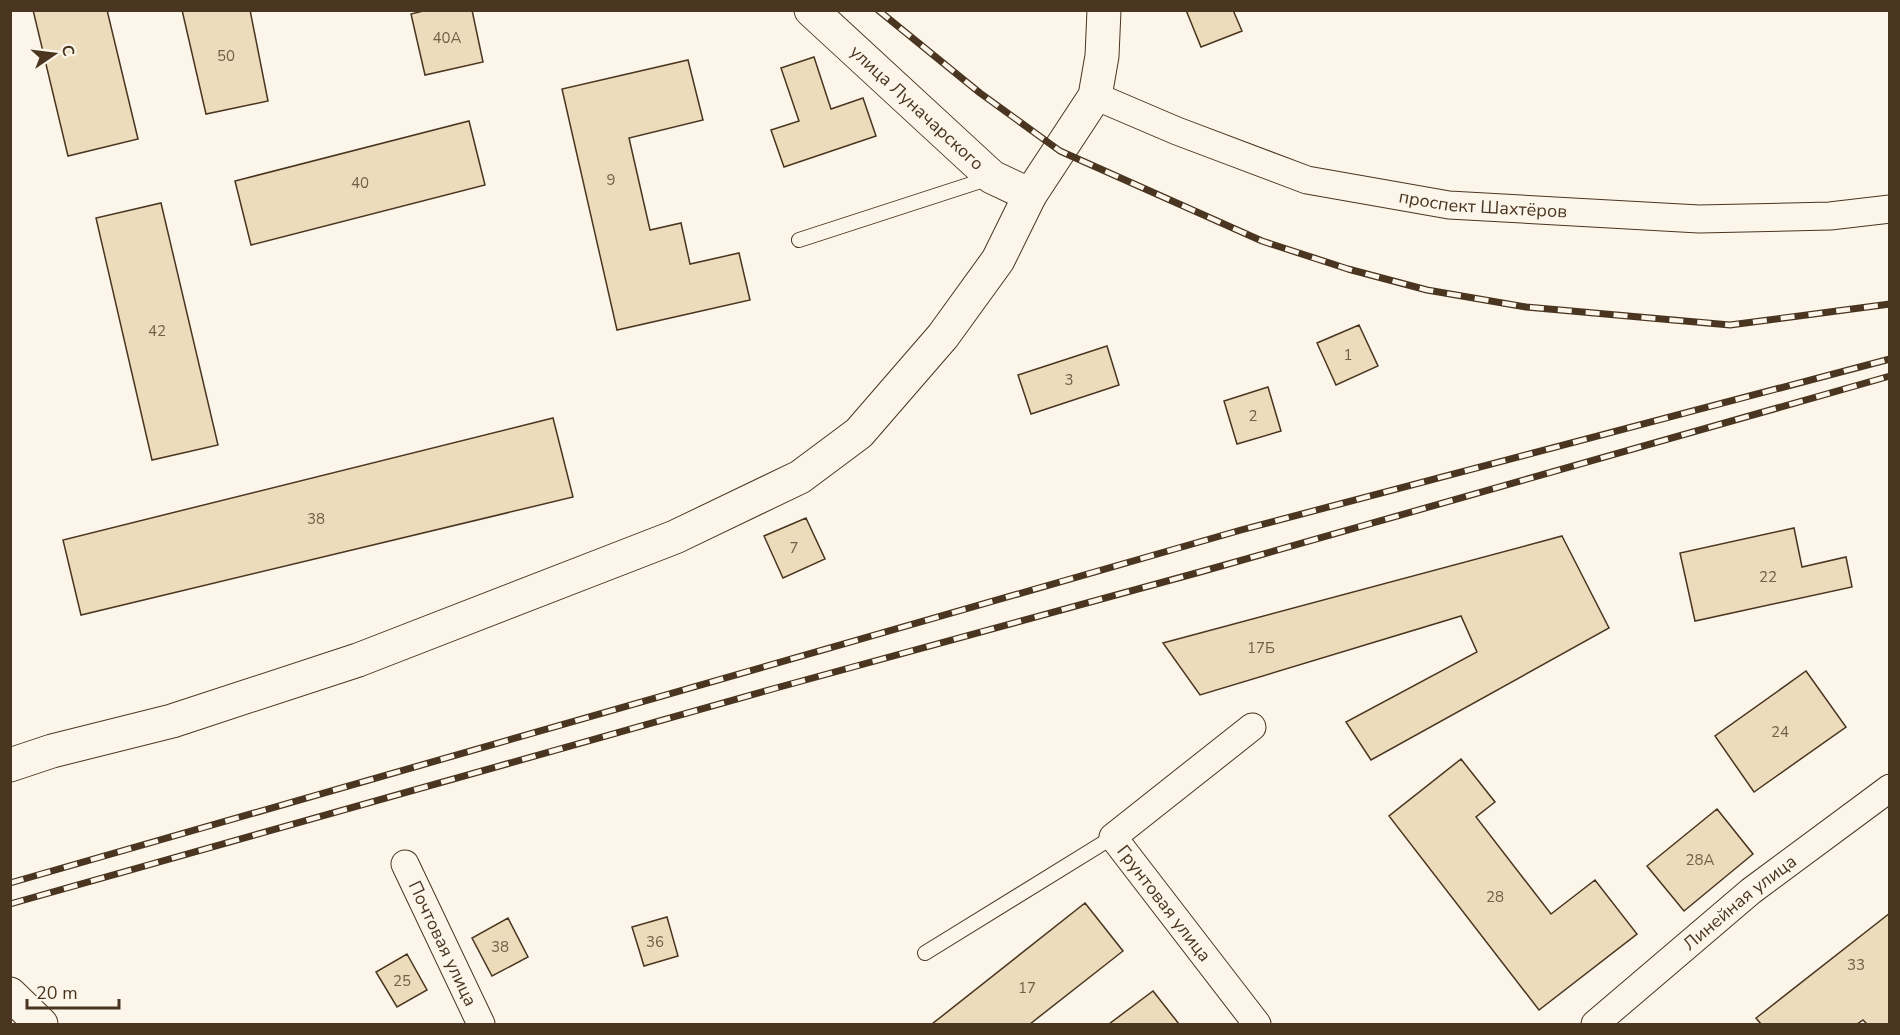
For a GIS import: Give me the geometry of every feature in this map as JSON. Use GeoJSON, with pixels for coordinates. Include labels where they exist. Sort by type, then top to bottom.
{"type":"FeatureCollection","features":[{"type":"Feature","properties":{"kind":"main road","name":"улица Луначарского"},"geometry":{"type":"LineString","coordinates":[[811,10],[992,177],[1030,195]]}},
{"type":"Feature","properties":{"kind":"main road"},"geometry":{"type":"LineString","coordinates":[[10,765],[52,751],[172,721],[358,660],[675,537],[800,477],[859,433],[943,336],[998,260],[1030,195],[1095,96],[1101,56],[1104,10]]}},
{"type":"Feature","properties":{"kind":"main road"},"geometry":{"type":"LineString","coordinates":[[10,994],[41,1024]]}},
{"type":"Feature","properties":{"kind":"street","name":"проспект Шахтёров"},"geometry":{"type":"LineString","coordinates":[[1095,96],[1177,131],[1307,180],[1449,205],[1699,219],[1830,216],[1890,209]]}},
{"type":"Feature","properties":{"kind":"street","name":"Грунтовая улица"},"geometry":{"type":"LineString","coordinates":[[1252,728],[1113,837],[1257,1024]]}},
{"type":"Feature","properties":{"kind":"street","name":"Линейная улица"},"geometry":{"type":"LineString","coordinates":[[1595,1024],[1751,891],[1890,788]]}},
{"type":"Feature","properties":{"kind":"street","name":"Почтовая улица"},"geometry":{"type":"LineString","coordinates":[[405,864],[481,1024]]}},
{"type":"Feature","properties":{"kind":"lane"},"geometry":{"type":"LineString","coordinates":[[799,240],[992,177]]}},
{"type":"Feature","properties":{"kind":"lane"},"geometry":{"type":"LineString","coordinates":[[926,953],[1113,837]]}},
{"type":"Feature","properties":{"kind":"building"},"geometry":{"type":"Polygon","coordinates":[[[33,10],[107,10],[138,139],[68,156],[33,10]]]}},
{"type":"Feature","properties":{"kind":"building"},"geometry":{"type":"Polygon","coordinates":[[[182,10],[250,10],[268,101],[206,114],[182,10]]]}},
{"type":"Feature","properties":{"kind":"building"},"geometry":{"type":"Polygon","coordinates":[[[427,10],[472,10],[483,62],[425,75],[411,14],[427,10]]]}},
{"type":"Feature","properties":{"kind":"building"},"geometry":{"type":"Polygon","coordinates":[[[1186,10],[1233,10],[1242,31],[1201,47],[1186,10]]]}},
{"type":"Feature","properties":{"kind":"building"},"geometry":{"type":"Polygon","coordinates":[[[814,57],[831,109],[863,98],[876,136],[784,167],[771,130],[799,121],[781,68],[814,57]]]}},
{"type":"Feature","properties":{"kind":"building"},"geometry":{"type":"Polygon","coordinates":[[[688,60],[703,120],[629,138],[650,230],[681,223],[690,264],[739,253],[750,300],[617,330],[562,89],[688,60]]]}},
{"type":"Feature","properties":{"kind":"building"},"geometry":{"type":"Polygon","coordinates":[[[469,121],[485,185],[251,245],[235,181],[469,121]]]}},
{"type":"Feature","properties":{"kind":"building"},"geometry":{"type":"Polygon","coordinates":[[[161,203],[218,445],[152,460],[96,218],[161,203]]]}},
{"type":"Feature","properties":{"kind":"building"},"geometry":{"type":"Polygon","coordinates":[[[1359,325],[1378,366],[1336,385],[1317,343],[1359,325]]]}},
{"type":"Feature","properties":{"kind":"building"},"geometry":{"type":"Polygon","coordinates":[[[1107,346],[1119,385],[1031,414],[1018,375],[1107,346]]]}},
{"type":"Feature","properties":{"kind":"building"},"geometry":{"type":"Polygon","coordinates":[[[1268,387],[1281,431],[1237,444],[1224,401],[1268,387]]]}},
{"type":"Feature","properties":{"kind":"building"},"geometry":{"type":"Polygon","coordinates":[[[553,418],[573,497],[81,615],[63,540],[553,418]]]}},
{"type":"Feature","properties":{"kind":"building"},"geometry":{"type":"Polygon","coordinates":[[[806,518],[825,559],[783,578],[764,536],[806,518]]]}},
{"type":"Feature","properties":{"kind":"building"},"geometry":{"type":"Polygon","coordinates":[[[1794,528],[1802,567],[1846,557],[1852,587],[1695,621],[1680,553],[1794,528]]]}},
{"type":"Feature","properties":{"kind":"building"},"geometry":{"type":"Polygon","coordinates":[[[1562,536],[1609,628],[1371,760],[1346,722],[1477,652],[1461,616],[1200,695],[1163,643],[1562,536]]]}},
{"type":"Feature","properties":{"kind":"building"},"geometry":{"type":"Polygon","coordinates":[[[1806,671],[1846,727],[1754,792],[1715,736],[1806,671]]]}},
{"type":"Feature","properties":{"kind":"building"},"geometry":{"type":"Polygon","coordinates":[[[1461,759],[1495,802],[1476,817],[1551,914],[1595,880],[1637,934],[1539,1010],[1389,816],[1461,759]]]}},
{"type":"Feature","properties":{"kind":"building"},"geometry":{"type":"Polygon","coordinates":[[[1717,809],[1753,854],[1684,911],[1647,866],[1717,809]]]}},
{"type":"Feature","properties":{"kind":"building"},"geometry":{"type":"Polygon","coordinates":[[[1085,903],[1123,951],[1030,1024],[932,1024],[1085,903]]]}},
{"type":"Feature","properties":{"kind":"building"},"geometry":{"type":"Polygon","coordinates":[[[1890,913],[1890,1024],[1867,1024],[1863,1020],[1857,1024],[1761,1024],[1756,1018],[1890,913]]]}},
{"type":"Feature","properties":{"kind":"building"},"geometry":{"type":"Polygon","coordinates":[[[667,917],[678,956],[644,966],[632,927],[667,917]]]}},
{"type":"Feature","properties":{"kind":"building"},"geometry":{"type":"Polygon","coordinates":[[[508,918],[528,957],[492,976],[472,938],[508,918]]]}},
{"type":"Feature","properties":{"kind":"building"},"geometry":{"type":"Polygon","coordinates":[[[407,954],[427,990],[397,1007],[376,972],[407,954]]]}},
{"type":"Feature","properties":{"kind":"building"},"geometry":{"type":"Polygon","coordinates":[[[1153,991],[1179,1024],[1109,1024],[1153,991]]]}},
{"type":"Feature","properties":{"kind":"railway"},"geometry":{"type":"LineString","coordinates":[[878,10],[980,93],[1060,151],[1262,241],[1348,269],[1427,290],[1526,307],[1730,325],[1890,304]]}},
{"type":"Feature","properties":{"kind":"railway"},"geometry":{"type":"LineString","coordinates":[[10,883],[1241,530],[1890,359]]}},
{"type":"Feature","properties":{"kind":"railway"},"geometry":{"type":"LineString","coordinates":[[10,904],[776,688],[1200,572],[1890,376]]}}]}
